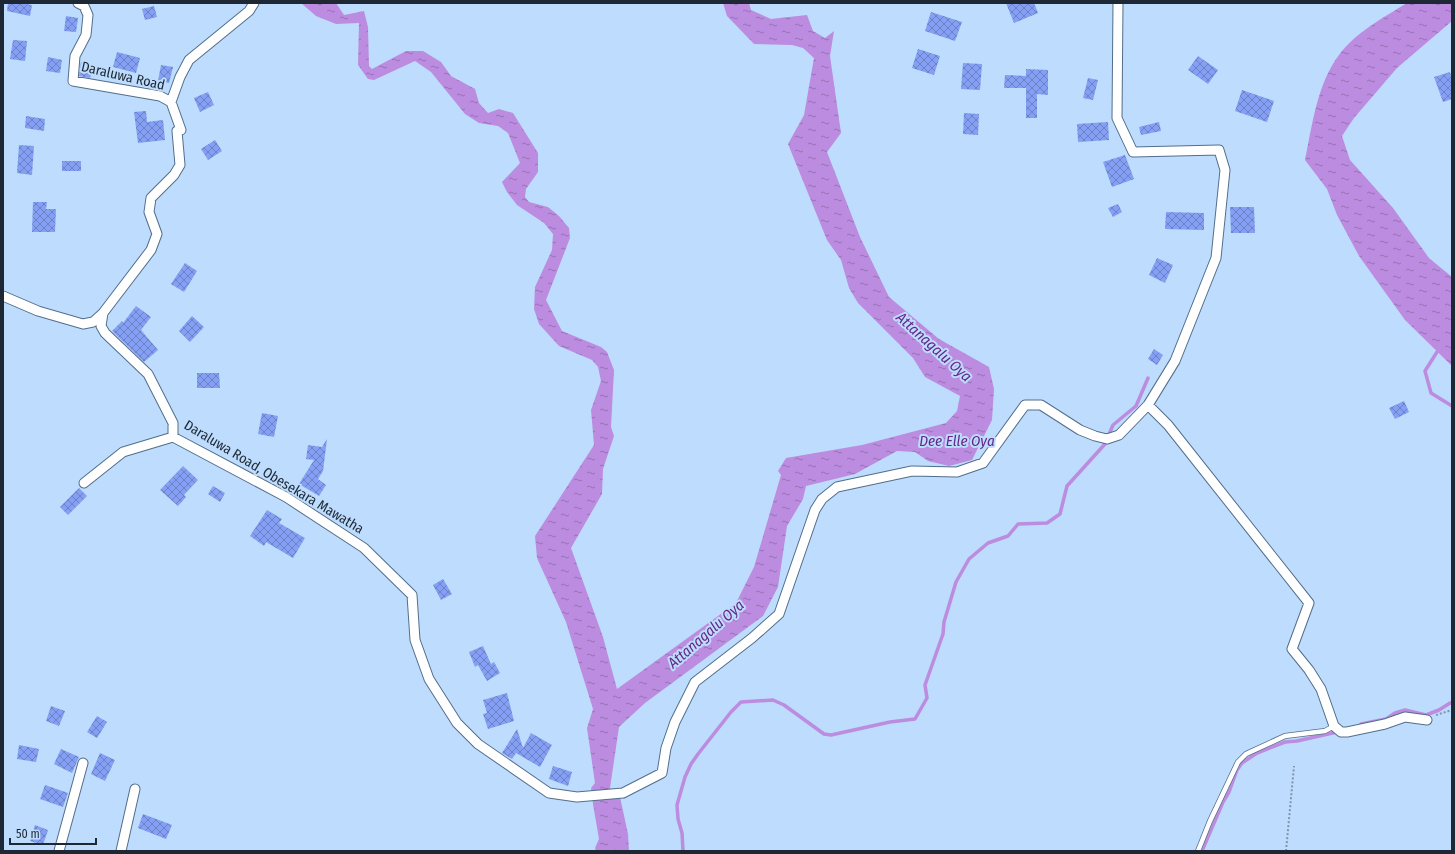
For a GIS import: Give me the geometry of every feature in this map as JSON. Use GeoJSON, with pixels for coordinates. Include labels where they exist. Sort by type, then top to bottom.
{"type":"FeatureCollection","features":[{"type":"Feature","properties":{"kind":"street","name":"Daraluwa Road"},"geometry":{"type":"LineString","coordinates":[[78,3],[84,6],[88,15],[86,35],[75,56],[73,81],[160,96],[171,102],[181,130],[177,131],[180,165],[174,175],[151,198],[149,212],[157,234],[151,250],[103,314]]}},
{"type":"Feature","properties":{"kind":"street"},"geometry":{"type":"LineString","coordinates":[[171,102],[180,77],[189,60],[249,11],[254,3]]}},
{"type":"Feature","properties":{"kind":"street","name":"Daraluwa Road, Obesekara Mawatha"},"geometry":{"type":"LineString","coordinates":[[103,314],[101,326],[105,333],[148,374],[173,423],[173,437],[286,497],[364,548],[412,594],[415,640],[429,679],[456,723],[478,744],[549,793],[577,797],[623,794],[662,773],[666,748],[675,722],[695,682],[752,638],[779,614],[815,510],[822,499],[837,487],[912,471],[957,472],[983,463],[1025,405],[1041,405],[1080,430],[1107,439],[1118,435],[1148,405],[1175,361],[1216,258],[1224,170],[1219,150],[1133,152],[1117,118],[1118,3]]}},
{"type":"Feature","properties":{"kind":"street"},"geometry":{"type":"LineString","coordinates":[[3,296],[38,311],[83,324],[93,322],[103,314]]}},
{"type":"Feature","properties":{"kind":"street"},"geometry":{"type":"LineString","coordinates":[[1148,405],[1168,424],[1309,603],[1292,649],[1309,670],[1321,689],[1334,726],[1341,732],[1347,732],[1385,724],[1406,716],[1427,720]]}},
{"type":"Feature","properties":{"kind":"street"},"geometry":{"type":"LineString","coordinates":[[84,483],[124,452],[173,437]]}},
{"type":"Feature","properties":{"kind":"street"},"geometry":{"type":"LineString","coordinates":[[60,851],[83,763]]}},
{"type":"Feature","properties":{"kind":"street"},"geometry":{"type":"LineString","coordinates":[[121,851],[135,789]]}},
{"type":"Feature","properties":{"kind":"lane"},"geometry":{"type":"LineString","coordinates":[[1198,851],[1210,821],[1238,762],[1246,754],[1285,736],[1325,731],[1334,726]]}},
{"type":"Feature","properties":{"kind":"path"},"geometry":{"type":"LineString","coordinates":[[1427,720],[1438,714],[1452,710]]}},
{"type":"Feature","properties":{"kind":"path"},"geometry":{"type":"LineString","coordinates":[[1286,851],[1294,766]]}},
{"type":"Feature","properties":{"kind":"water","name":"Dee Elle Oya"},"geometry":{"type":"Polygon","coordinates":[[[301,3],[336,3],[344,15],[364,11],[368,27],[369,66],[372,69],[406,51],[423,51],[441,62],[451,76],[475,89],[479,103],[488,113],[499,109],[513,113],[538,153],[538,172],[526,189],[525,197],[529,202],[548,207],[559,216],[569,228],[570,238],[546,300],[562,331],[601,347],[607,352],[614,370],[611,427],[614,436],[603,469],[602,494],[571,548],[603,637],[617,689],[736,603],[754,567],[781,475],[778,471],[786,458],[862,445],[946,423],[957,411],[960,396],[925,377],[913,358],[858,303],[849,288],[841,260],[827,240],[788,144],[804,115],[814,58],[803,48],[792,45],[754,44],[727,16],[723,3],[749,3],[751,10],[771,19],[807,15],[813,31],[825,38],[834,31],[830,56],[841,133],[827,152],[860,237],[889,297],[939,339],[989,367],[994,389],[992,420],[972,460],[949,466],[928,461],[915,452],[897,451],[855,474],[806,486],[803,499],[787,526],[778,587],[763,616],[645,703],[619,727],[610,788],[620,797],[628,834],[629,851],[596,851],[595,848],[599,839],[591,788],[595,783],[587,728],[593,709],[566,622],[537,558],[535,536],[594,445],[591,410],[601,381],[598,367],[592,360],[559,346],[539,324],[534,309],[535,287],[552,250],[553,234],[544,223],[517,205],[507,192],[502,182],[520,163],[508,133],[498,126],[479,123],[465,114],[431,72],[415,61],[374,80],[368,79],[358,65],[359,23],[336,24],[316,16],[301,3]]]}},
{"type":"Feature","properties":{"kind":"water"},"geometry":{"type":"Polygon","coordinates":[[[1407,3],[1452,3],[1452,21],[1397,68],[1354,118],[1342,136],[1350,160],[1393,208],[1429,258],[1452,277],[1452,366],[1405,320],[1359,256],[1337,215],[1327,189],[1305,160],[1320,92],[1325,79],[1339,55],[1353,39],[1362,32],[1407,3]]]}},
{"type":"Feature","properties":{"kind":"building"},"geometry":{"type":"Polygon","coordinates":[[[8,3],[32,5],[30,16],[7,11],[8,3]]]}},
{"type":"Feature","properties":{"kind":"building"},"geometry":{"type":"Polygon","coordinates":[[[1006,3],[1034,3],[1038,13],[1014,23],[1006,3]]]}},
{"type":"Feature","properties":{"kind":"building"},"geometry":{"type":"Polygon","coordinates":[[[154,6],[157,17],[145,20],[142,9],[154,6]]]}},
{"type":"Feature","properties":{"kind":"building"},"geometry":{"type":"Polygon","coordinates":[[[931,12],[962,22],[955,41],[925,31],[931,12]]]}},
{"type":"Feature","properties":{"kind":"building"},"geometry":{"type":"Polygon","coordinates":[[[66,16],[78,18],[76,32],[64,31],[66,16]]]}},
{"type":"Feature","properties":{"kind":"building"},"geometry":{"type":"Polygon","coordinates":[[[13,40],[27,41],[25,61],[10,59],[13,40]]]}},
{"type":"Feature","properties":{"kind":"building"},"geometry":{"type":"Polygon","coordinates":[[[918,49],[940,56],[934,75],[912,68],[918,49]]]}},
{"type":"Feature","properties":{"kind":"building"},"geometry":{"type":"Polygon","coordinates":[[[117,52],[140,58],[136,73],[113,67],[117,52]]]}},
{"type":"Feature","properties":{"kind":"building"},"geometry":{"type":"Polygon","coordinates":[[[1198,56],[1218,70],[1208,84],[1188,70],[1198,56]]]}},
{"type":"Feature","properties":{"kind":"building"},"geometry":{"type":"Polygon","coordinates":[[[48,57],[62,60],[60,73],[46,71],[48,57]]]}},
{"type":"Feature","properties":{"kind":"building"},"geometry":{"type":"Polygon","coordinates":[[[81,62],[94,67],[90,78],[79,76],[81,62]]]}},
{"type":"Feature","properties":{"kind":"building"},"geometry":{"type":"Polygon","coordinates":[[[963,63],[982,64],[980,90],[961,89],[963,63]]]}},
{"type":"Feature","properties":{"kind":"building"},"geometry":{"type":"Polygon","coordinates":[[[161,65],[173,67],[169,83],[158,81],[161,65]]]}},
{"type":"Feature","properties":{"kind":"building"},"geometry":{"type":"Polygon","coordinates":[[[1026,69],[1048,70],[1048,95],[1037,94],[1037,118],[1026,118],[1026,88],[1004,88],[1005,75],[1026,76],[1026,69]]]}},
{"type":"Feature","properties":{"kind":"building"},"geometry":{"type":"Polygon","coordinates":[[[1450,72],[1452,79],[1452,99],[1443,102],[1434,77],[1450,72]]]}},
{"type":"Feature","properties":{"kind":"building"},"geometry":{"type":"Polygon","coordinates":[[[1088,78],[1098,80],[1093,100],[1083,98],[1088,78]]]}},
{"type":"Feature","properties":{"kind":"building"},"geometry":{"type":"Polygon","coordinates":[[[1242,90],[1274,101],[1267,122],[1235,111],[1242,90]]]}},
{"type":"Feature","properties":{"kind":"building"},"geometry":{"type":"Polygon","coordinates":[[[208,92],[214,105],[200,112],[194,98],[208,92]]]}},
{"type":"Feature","properties":{"kind":"building"},"geometry":{"type":"Polygon","coordinates":[[[146,111],[147,122],[163,120],[165,140],[138,143],[134,112],[146,111]]]}},
{"type":"Feature","properties":{"kind":"building"},"geometry":{"type":"Polygon","coordinates":[[[964,113],[979,114],[978,135],[963,134],[964,113]]]}},
{"type":"Feature","properties":{"kind":"building"},"geometry":{"type":"Polygon","coordinates":[[[26,116],[45,119],[44,131],[25,128],[26,116]]]}},
{"type":"Feature","properties":{"kind":"building"},"geometry":{"type":"Polygon","coordinates":[[[1108,122],[1109,140],[1078,142],[1077,124],[1108,122]]]}},
{"type":"Feature","properties":{"kind":"building"},"geometry":{"type":"Polygon","coordinates":[[[1159,122],[1161,131],[1141,135],[1139,127],[1159,122]]]}},
{"type":"Feature","properties":{"kind":"building"},"geometry":{"type":"Polygon","coordinates":[[[215,140],[222,151],[208,160],[201,149],[215,140]]]}},
{"type":"Feature","properties":{"kind":"building"},"geometry":{"type":"Polygon","coordinates":[[[19,145],[34,146],[32,175],[17,173],[19,145]]]}},
{"type":"Feature","properties":{"kind":"building"},"geometry":{"type":"Polygon","coordinates":[[[1125,155],[1134,179],[1112,187],[1103,162],[1125,155]]]}},
{"type":"Feature","properties":{"kind":"building"},"geometry":{"type":"Polygon","coordinates":[[[62,161],[81,161],[81,171],[62,171],[62,161]]]}},
{"type":"Feature","properties":{"kind":"building"},"geometry":{"type":"Polygon","coordinates":[[[33,202],[47,202],[46,209],[56,209],[55,232],[32,232],[33,202]]]}},
{"type":"Feature","properties":{"kind":"building"},"geometry":{"type":"Polygon","coordinates":[[[1118,204],[1122,212],[1113,217],[1108,208],[1118,204]]]}},
{"type":"Feature","properties":{"kind":"building"},"geometry":{"type":"Polygon","coordinates":[[[1230,207],[1254,207],[1255,233],[1231,233],[1230,207]]]}},
{"type":"Feature","properties":{"kind":"building"},"geometry":{"type":"Polygon","coordinates":[[[1166,212],[1204,213],[1204,230],[1165,229],[1166,212]]]}},
{"type":"Feature","properties":{"kind":"building"},"geometry":{"type":"Polygon","coordinates":[[[1157,258],[1173,265],[1165,283],[1149,275],[1157,258]]]}},
{"type":"Feature","properties":{"kind":"building"},"geometry":{"type":"Polygon","coordinates":[[[185,263],[197,271],[184,292],[171,284],[185,263]]]}},
{"type":"Feature","properties":{"kind":"building"},"geometry":{"type":"Polygon","coordinates":[[[136,306],[151,317],[141,330],[158,350],[144,362],[112,331],[122,321],[123,323],[136,306]]]}},
{"type":"Feature","properties":{"kind":"building"},"geometry":{"type":"Polygon","coordinates":[[[192,316],[204,327],[190,342],[179,331],[192,316]]]}},
{"type":"Feature","properties":{"kind":"building"},"geometry":{"type":"Polygon","coordinates":[[[1154,349],[1163,355],[1157,365],[1148,359],[1154,349]]]}},
{"type":"Feature","properties":{"kind":"building"},"geometry":{"type":"Polygon","coordinates":[[[197,373],[219,373],[220,388],[197,388],[197,373]]]}},
{"type":"Feature","properties":{"kind":"building"},"geometry":{"type":"Polygon","coordinates":[[[1404,401],[1409,412],[1395,419],[1389,408],[1404,401]]]}},
{"type":"Feature","properties":{"kind":"building"},"geometry":{"type":"Polygon","coordinates":[[[262,413],[278,416],[274,437],[258,434],[262,413]]]}},
{"type":"Feature","properties":{"kind":"building"},"geometry":{"type":"Polygon","coordinates":[[[327,439],[323,471],[318,479],[326,485],[319,496],[299,484],[314,460],[306,459],[308,445],[322,447],[327,439]]]}},
{"type":"Feature","properties":{"kind":"building"},"geometry":{"type":"Polygon","coordinates":[[[183,466],[198,480],[184,495],[186,497],[178,506],[160,490],[183,466]]]}},
{"type":"Feature","properties":{"kind":"building"},"geometry":{"type":"Polygon","coordinates":[[[213,486],[225,493],[220,502],[208,494],[213,486]]]}},
{"type":"Feature","properties":{"kind":"building"},"geometry":{"type":"Polygon","coordinates":[[[79,488],[87,496],[68,515],[60,507],[79,488]]]}},
{"type":"Feature","properties":{"kind":"building"},"geometry":{"type":"Polygon","coordinates":[[[267,510],[282,519],[279,523],[305,538],[293,558],[266,542],[264,546],[250,536],[267,510]]]}},
{"type":"Feature","properties":{"kind":"building"},"geometry":{"type":"Polygon","coordinates":[[[443,579],[452,594],[441,600],[433,585],[443,579]]]}},
{"type":"Feature","properties":{"kind":"building"},"geometry":{"type":"Polygon","coordinates":[[[483,646],[491,664],[494,662],[500,673],[487,681],[478,665],[475,667],[469,652],[483,646]]]}},
{"type":"Feature","properties":{"kind":"building"},"geometry":{"type":"Polygon","coordinates":[[[507,693],[514,721],[488,729],[483,714],[487,713],[483,700],[507,693]]]}},
{"type":"Feature","properties":{"kind":"building"},"geometry":{"type":"Polygon","coordinates":[[[51,706],[65,711],[59,726],[46,721],[51,706]]]}},
{"type":"Feature","properties":{"kind":"building"},"geometry":{"type":"Polygon","coordinates":[[[97,716],[107,722],[97,738],[87,732],[97,716]]]}},
{"type":"Feature","properties":{"kind":"building"},"geometry":{"type":"Polygon","coordinates":[[[517,729],[523,748],[531,733],[552,745],[540,767],[516,753],[512,759],[502,753],[517,729]]]}},
{"type":"Feature","properties":{"kind":"building"},"geometry":{"type":"Polygon","coordinates":[[[19,745],[39,749],[36,762],[17,759],[19,745]]]}},
{"type":"Feature","properties":{"kind":"building"},"geometry":{"type":"Polygon","coordinates":[[[61,749],[79,757],[72,773],[54,764],[61,749]]]}},
{"type":"Feature","properties":{"kind":"building"},"geometry":{"type":"Polygon","coordinates":[[[100,753],[115,760],[105,781],[91,774],[100,753]]]}},
{"type":"Feature","properties":{"kind":"building"},"geometry":{"type":"Polygon","coordinates":[[[553,766],[572,772],[568,786],[549,779],[553,766]]]}},
{"type":"Feature","properties":{"kind":"building"},"geometry":{"type":"Polygon","coordinates":[[[45,785],[68,793],[63,807],[40,799],[45,785]]]}},
{"type":"Feature","properties":{"kind":"building"},"geometry":{"type":"Polygon","coordinates":[[[143,814],[172,825],[166,839],[138,828],[143,814]]]}},
{"type":"Feature","properties":{"kind":"building"},"geometry":{"type":"Polygon","coordinates":[[[35,825],[48,830],[43,845],[30,841],[35,825]]]}},
{"type":"Feature","properties":{"kind":"waterway"},"geometry":{"type":"LineString","coordinates":[[1437,352],[1425,371],[1431,393],[1452,406]]}},
{"type":"Feature","properties":{"kind":"waterway"},"geometry":{"type":"LineString","coordinates":[[683,851],[682,833],[678,819],[677,805],[685,777],[698,754],[731,712],[741,702],[773,700],[784,705],[824,734],[831,735],[890,722],[915,719],[927,698],[925,685],[943,634],[944,622],[956,582],[969,559],[988,543],[1008,536],[1018,524],[1047,523],[1060,514],[1067,486],[1105,444],[1113,425],[1136,406],[1148,378]]}},
{"type":"Feature","properties":{"kind":"waterway"},"geometry":{"type":"LineString","coordinates":[[1361,724],[1386,719],[1395,713],[1405,710],[1426,715],[1452,703]]}},
{"type":"Feature","properties":{"kind":"waterway"},"geometry":{"type":"LineString","coordinates":[[1202,851],[1223,802],[1229,792],[1237,770],[1242,763],[1257,753],[1285,742],[1297,741],[1337,732]]}},
{"type":"Feature","properties":{"kind":"water label","name":"Attanagalu Oya"},"geometry":{"type":"Point","coordinates":[934,347]}},
{"type":"Feature","properties":{"kind":"water label","name":"Attanagalu Oya"},"geometry":{"type":"Point","coordinates":[706,634]}}]}
